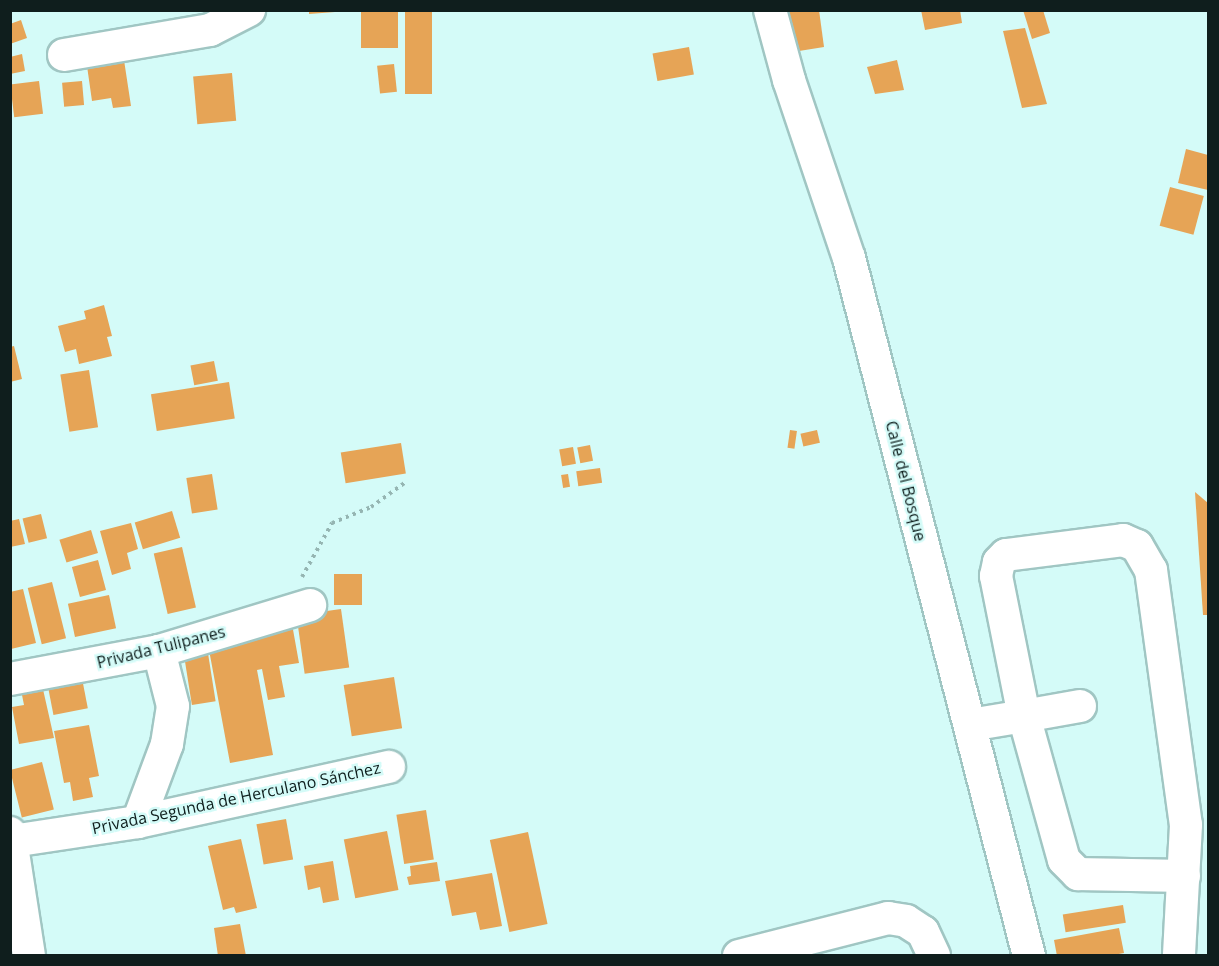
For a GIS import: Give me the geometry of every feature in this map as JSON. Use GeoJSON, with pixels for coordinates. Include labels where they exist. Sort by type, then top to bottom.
{"type":"FeatureCollection","features":[{"type":"Feature","properties":{"kind":"street"},"geometry":{"type":"LineString","coordinates":[[64,55],[210,30],[249,10]]}},
{"type":"Feature","properties":{"kind":"street","name":"Calle del Bosque"},"geometry":{"type":"LineString","coordinates":[[770,10],[789,80],[849,258],[1029,956]]}},
{"type":"Feature","properties":{"kind":"street"},"geometry":{"type":"LineString","coordinates":[[1179,956],[1184,876],[1186,825],[1151,570],[1137,546],[1123,540],[1006,555],[999,562],[996,576],[1024,716],[1064,860],[1070,869],[1078,874],[1184,876]]}},
{"type":"Feature","properties":{"kind":"street","name":"Privada Tulipanes"},"geometry":{"type":"LineString","coordinates":[[10,679],[159,651],[310,605]]}},
{"type":"Feature","properties":{"kind":"street"},"geometry":{"type":"LineString","coordinates":[[138,822],[167,744],[173,706],[159,651]]}},
{"type":"Feature","properties":{"kind":"street"},"geometry":{"type":"LineString","coordinates":[[970,725],[1080,706]]}},
{"type":"Feature","properties":{"kind":"street","name":"Privada Segunda de Herculano Sánchez"},"geometry":{"type":"LineString","coordinates":[[11,837],[138,822],[389,767]]}},
{"type":"Feature","properties":{"kind":"street"},"geometry":{"type":"LineString","coordinates":[[11,837],[29,956]]}},
{"type":"Feature","properties":{"kind":"street"},"geometry":{"type":"LineString","coordinates":[[739,956],[888,918],[906,921],[923,932],[934,956]]}},
{"type":"Feature","properties":{"kind":"path"},"geometry":{"type":"LineString","coordinates":[[279,616],[332,523],[371,507],[407,481]]}},
{"type":"Feature","properties":{"kind":"building"},"geometry":{"type":"Polygon","coordinates":[[[309,10],[335,10],[335,12],[309,14],[309,10]]]}},
{"type":"Feature","properties":{"kind":"building"},"geometry":{"type":"Polygon","coordinates":[[[361,10],[398,10],[398,48],[361,48],[361,10]]]}},
{"type":"Feature","properties":{"kind":"building"},"geometry":{"type":"Polygon","coordinates":[[[405,10],[432,10],[432,94],[405,94],[405,10]]]}},
{"type":"Feature","properties":{"kind":"building"},"geometry":{"type":"Polygon","coordinates":[[[788,10],[819,10],[824,47],[799,51],[788,10]]]}},
{"type":"Feature","properties":{"kind":"building"},"geometry":{"type":"Polygon","coordinates":[[[921,10],[960,10],[962,23],[925,30],[921,10]]]}},
{"type":"Feature","properties":{"kind":"building"},"geometry":{"type":"Polygon","coordinates":[[[1023,10],[1043,10],[1050,33],[1032,39],[1023,10]]]}},
{"type":"Feature","properties":{"kind":"building"},"geometry":{"type":"Polygon","coordinates":[[[21,20],[27,38],[10,44],[10,24],[21,20]]]}},
{"type":"Feature","properties":{"kind":"building"},"geometry":{"type":"Polygon","coordinates":[[[1025,28],[1047,104],[1022,108],[1003,31],[1025,28]]]}},
{"type":"Feature","properties":{"kind":"building"},"geometry":{"type":"Polygon","coordinates":[[[689,47],[694,75],[657,81],[653,53],[689,47]]]}},
{"type":"Feature","properties":{"kind":"building"},"geometry":{"type":"Polygon","coordinates":[[[22,54],[25,71],[10,74],[10,57],[22,54]]]}},
{"type":"Feature","properties":{"kind":"building"},"geometry":{"type":"Polygon","coordinates":[[[124,60],[131,106],[113,108],[111,98],[92,101],[87,66],[124,60]]]}},
{"type":"Feature","properties":{"kind":"building"},"geometry":{"type":"Polygon","coordinates":[[[897,60],[904,90],[875,94],[867,67],[897,60]]]}},
{"type":"Feature","properties":{"kind":"building"},"geometry":{"type":"Polygon","coordinates":[[[394,64],[397,92],[380,94],[377,66],[394,64]]]}},
{"type":"Feature","properties":{"kind":"building"},"geometry":{"type":"Polygon","coordinates":[[[232,73],[236,121],[197,124],[193,76],[232,73]]]}},
{"type":"Feature","properties":{"kind":"building"},"geometry":{"type":"Polygon","coordinates":[[[39,81],[43,114],[14,117],[10,85],[39,81]]]}},
{"type":"Feature","properties":{"kind":"building"},"geometry":{"type":"Polygon","coordinates":[[[82,81],[84,105],[64,107],[62,83],[82,81]]]}},
{"type":"Feature","properties":{"kind":"building"},"geometry":{"type":"Polygon","coordinates":[[[1186,149],[1208,155],[1208,190],[1178,183],[1186,149]]]}},
{"type":"Feature","properties":{"kind":"building"},"geometry":{"type":"Polygon","coordinates":[[[1170,187],[1204,196],[1193,235],[1160,226],[1170,187]]]}},
{"type":"Feature","properties":{"kind":"building"},"geometry":{"type":"Polygon","coordinates":[[[104,305],[112,336],[107,337],[112,356],[79,364],[76,349],[65,352],[58,326],[86,319],[84,311],[104,305]]]}},
{"type":"Feature","properties":{"kind":"building"},"geometry":{"type":"Polygon","coordinates":[[[14,346],[22,379],[10,382],[10,347],[14,346]]]}},
{"type":"Feature","properties":{"kind":"building"},"geometry":{"type":"Polygon","coordinates":[[[214,361],[218,381],[194,385],[190,366],[214,361]]]}},
{"type":"Feature","properties":{"kind":"building"},"geometry":{"type":"Polygon","coordinates":[[[89,370],[98,427],[69,432],[60,375],[89,370]]]}},
{"type":"Feature","properties":{"kind":"building"},"geometry":{"type":"Polygon","coordinates":[[[229,382],[235,419],[157,431],[151,394],[229,382]]]}},
{"type":"Feature","properties":{"kind":"building"},"geometry":{"type":"Polygon","coordinates":[[[790,430],[797,431],[794,449],[787,448],[790,430]]]}},
{"type":"Feature","properties":{"kind":"building"},"geometry":{"type":"Polygon","coordinates":[[[817,430],[820,443],[803,446],[800,434],[817,430]]]}},
{"type":"Feature","properties":{"kind":"building"},"geometry":{"type":"Polygon","coordinates":[[[401,443],[406,474],[346,483],[341,453],[401,443]]]}},
{"type":"Feature","properties":{"kind":"building"},"geometry":{"type":"Polygon","coordinates":[[[590,445],[593,461],[580,463],[577,447],[590,445]]]}},
{"type":"Feature","properties":{"kind":"building"},"geometry":{"type":"Polygon","coordinates":[[[573,447],[576,464],[562,466],[559,449],[573,447]]]}},
{"type":"Feature","properties":{"kind":"building"},"geometry":{"type":"Polygon","coordinates":[[[600,468],[602,483],[578,486],[576,471],[600,468]]]}},
{"type":"Feature","properties":{"kind":"building"},"geometry":{"type":"Polygon","coordinates":[[[212,474],[218,510],[192,514],[186,478],[212,474]]]}},
{"type":"Feature","properties":{"kind":"building"},"geometry":{"type":"Polygon","coordinates":[[[568,474],[570,487],[563,488],[561,475],[568,474]]]}},
{"type":"Feature","properties":{"kind":"building"},"geometry":{"type":"Polygon","coordinates":[[[1195,492],[1208,503],[1208,615],[1203,615],[1195,492]]]}},
{"type":"Feature","properties":{"kind":"building"},"geometry":{"type":"Polygon","coordinates":[[[172,511],[180,538],[143,549],[135,522],[172,511]]]}},
{"type":"Feature","properties":{"kind":"building"},"geometry":{"type":"Polygon","coordinates":[[[41,514],[47,538],[29,543],[23,519],[41,514]]]}},
{"type":"Feature","properties":{"kind":"building"},"geometry":{"type":"Polygon","coordinates":[[[19,519],[25,544],[10,547],[10,521],[19,519]]]}},
{"type":"Feature","properties":{"kind":"building"},"geometry":{"type":"Polygon","coordinates":[[[131,523],[138,549],[127,553],[131,569],[112,575],[100,531],[131,523]]]}},
{"type":"Feature","properties":{"kind":"building"},"geometry":{"type":"Polygon","coordinates":[[[91,530],[98,553],[66,563],[59,540],[91,530]]]}},
{"type":"Feature","properties":{"kind":"building"},"geometry":{"type":"Polygon","coordinates":[[[182,547],[196,607],[168,614],[154,554],[182,547]]]}},
{"type":"Feature","properties":{"kind":"building"},"geometry":{"type":"Polygon","coordinates":[[[98,560],[106,590],[80,597],[72,567],[98,560]]]}},
{"type":"Feature","properties":{"kind":"building"},"geometry":{"type":"Polygon","coordinates":[[[334,574],[362,574],[362,605],[334,605],[334,574]]]}},
{"type":"Feature","properties":{"kind":"building"},"geometry":{"type":"Polygon","coordinates":[[[52,582],[66,638],[42,644],[28,588],[52,582]]]}},
{"type":"Feature","properties":{"kind":"building"},"geometry":{"type":"Polygon","coordinates":[[[23,589],[36,643],[11,649],[10,592],[23,589]]]}},
{"type":"Feature","properties":{"kind":"building"},"geometry":{"type":"Polygon","coordinates":[[[109,595],[116,628],[75,637],[68,604],[109,595]]]}},
{"type":"Feature","properties":{"kind":"building"},"geometry":{"type":"Polygon","coordinates":[[[341,609],[349,667],[305,674],[296,615],[341,609]]]}},
{"type":"Feature","properties":{"kind":"building"},"geometry":{"type":"Polygon","coordinates":[[[292,624],[299,663],[279,666],[285,697],[268,700],[262,669],[257,670],[273,755],[230,763],[207,639],[292,624]]]}},
{"type":"Feature","properties":{"kind":"building"},"geometry":{"type":"Polygon","coordinates":[[[207,647],[216,701],[192,705],[183,651],[207,647]]]}},
{"type":"Feature","properties":{"kind":"building"},"geometry":{"type":"Polygon","coordinates":[[[80,668],[88,708],[53,715],[46,675],[80,668]]]}},
{"type":"Feature","properties":{"kind":"building"},"geometry":{"type":"Polygon","coordinates":[[[40,676],[54,738],[19,744],[12,707],[24,705],[19,680],[40,676]]]}},
{"type":"Feature","properties":{"kind":"building"},"geometry":{"type":"Polygon","coordinates":[[[394,677],[402,728],[352,736],[344,685],[394,677]]]}},
{"type":"Feature","properties":{"kind":"building"},"geometry":{"type":"Polygon","coordinates":[[[89,725],[99,776],[89,778],[93,797],[73,801],[70,782],[64,783],[54,731],[89,725]]]}},
{"type":"Feature","properties":{"kind":"building"},"geometry":{"type":"Polygon","coordinates":[[[42,762],[54,810],[22,818],[10,770],[42,762]]]}},
{"type":"Feature","properties":{"kind":"building"},"geometry":{"type":"Polygon","coordinates":[[[426,810],[434,859],[404,864],[396,815],[426,810]]]}},
{"type":"Feature","properties":{"kind":"building"},"geometry":{"type":"Polygon","coordinates":[[[286,819],[293,859],[264,865],[256,824],[286,819]]]}},
{"type":"Feature","properties":{"kind":"building"},"geometry":{"type":"Polygon","coordinates":[[[387,831],[398,890],[355,898],[344,839],[387,831]]]}},
{"type":"Feature","properties":{"kind":"building"},"geometry":{"type":"Polygon","coordinates":[[[528,832],[548,924],[509,932],[490,840],[528,832]]]}},
{"type":"Feature","properties":{"kind":"building"},"geometry":{"type":"Polygon","coordinates":[[[241,839],[257,908],[236,913],[234,907],[223,910],[208,846],[241,839]]]}},
{"type":"Feature","properties":{"kind":"building"},"geometry":{"type":"Polygon","coordinates":[[[333,861],[339,900],[323,903],[320,887],[308,890],[304,866],[333,861]]]}},
{"type":"Feature","properties":{"kind":"building"},"geometry":{"type":"Polygon","coordinates":[[[437,862],[440,881],[409,885],[407,877],[411,876],[410,866],[437,862]]]}},
{"type":"Feature","properties":{"kind":"building"},"geometry":{"type":"Polygon","coordinates":[[[492,873],[502,926],[480,930],[476,912],[452,916],[445,881],[492,873]]]}},
{"type":"Feature","properties":{"kind":"building"},"geometry":{"type":"Polygon","coordinates":[[[1123,905],[1126,923],[1066,932],[1063,915],[1123,905]]]}},
{"type":"Feature","properties":{"kind":"building"},"geometry":{"type":"Polygon","coordinates":[[[240,924],[246,956],[218,956],[214,928],[240,924]]]}},
{"type":"Feature","properties":{"kind":"building"},"geometry":{"type":"Polygon","coordinates":[[[1119,928],[1124,953],[1108,956],[1057,956],[1054,940],[1119,928]]]}}]}
